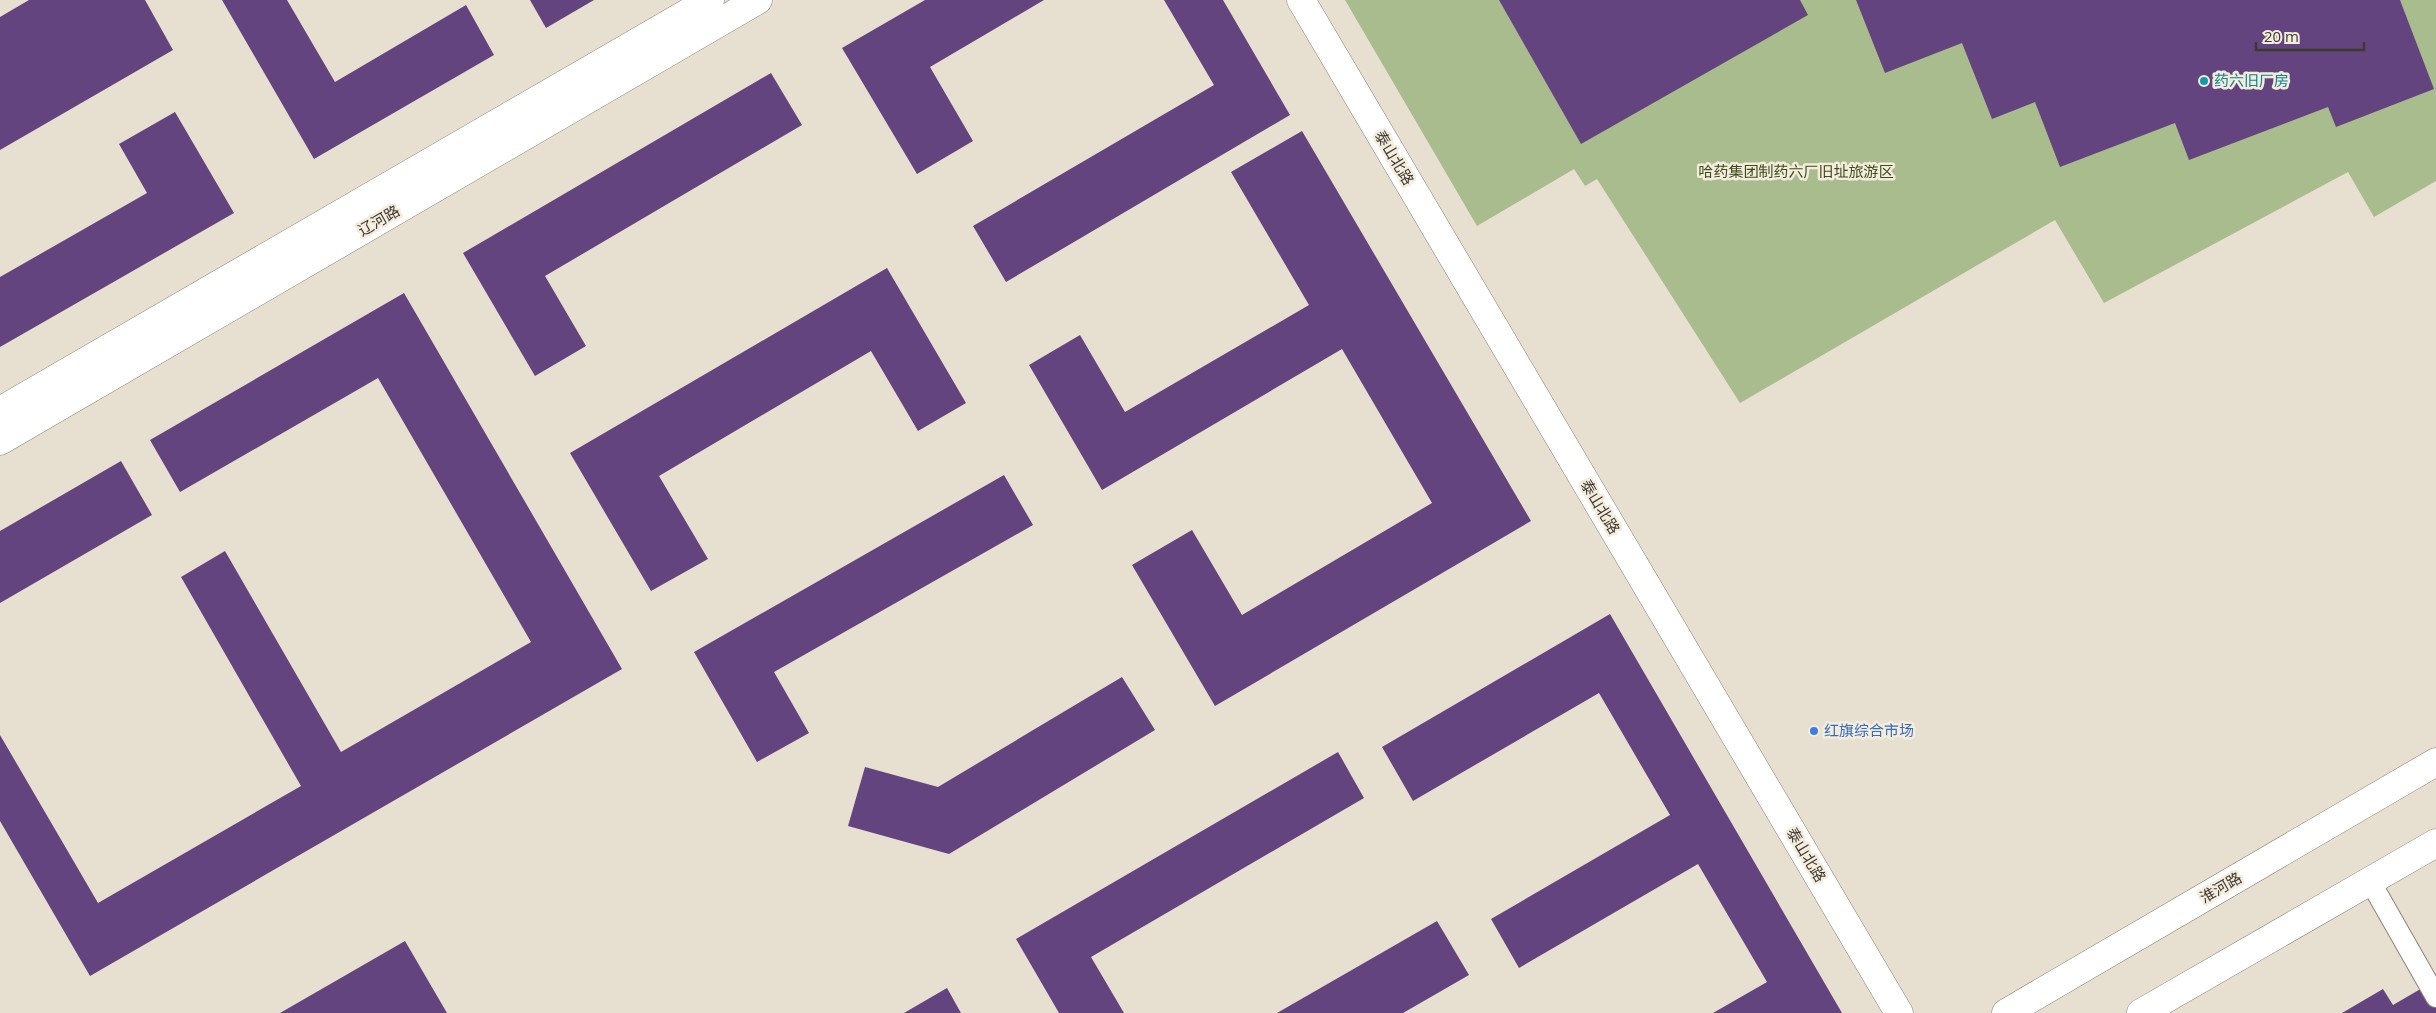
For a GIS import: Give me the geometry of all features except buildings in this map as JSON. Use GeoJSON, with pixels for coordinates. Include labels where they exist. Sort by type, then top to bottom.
{"type":"FeatureCollection","features":[{"type":"Feature","properties":{"kind":"main road","name":"辽河路"},"geometry":{"type":"LineString","coordinates":[[0,411],[710,0]]}},
{"type":"Feature","properties":{"kind":"main road","name":"辽河路"},"geometry":{"type":"LineString","coordinates":[[0,441],[758,0]]}},
{"type":"Feature","properties":{"kind":"main road","name":"泰山北路"},"geometry":{"type":"LineString","coordinates":[[1301,0],[1899,1013]]}},
{"type":"Feature","properties":{"kind":"main road","name":"淮河路"},"geometry":{"type":"LineString","coordinates":[[2006,1013],[2436,762]]}},
{"type":"Feature","properties":{"kind":"main road"},"geometry":{"type":"LineString","coordinates":[[2141,1013],[2436,843]]}},
{"type":"Feature","properties":{"kind":"lane"},"geometry":{"type":"LineString","coordinates":[[2370,881],[2436,996]]}},
{"type":"Feature","properties":{"kind":"green space","name":"哈药集团制药六厂旧址旅游区"},"geometry":{"type":"Polygon","coordinates":[[[1345,0],[2436,0],[2436,181],[2374,217],[2348,172],[2104,303],[2055,220],[1740,403],[1597,179],[1585,186],[1574,169],[1477,226],[1345,0]]]}},
{"type":"Feature","properties":{"kind":"place","name":"药六旧厂房"},"geometry":{"type":"Point","coordinates":[2204,81]}},
{"type":"Feature","properties":{"kind":"place","name":"红旗综合市场"},"geometry":{"type":"Point","coordinates":[1814,731]}}]}
